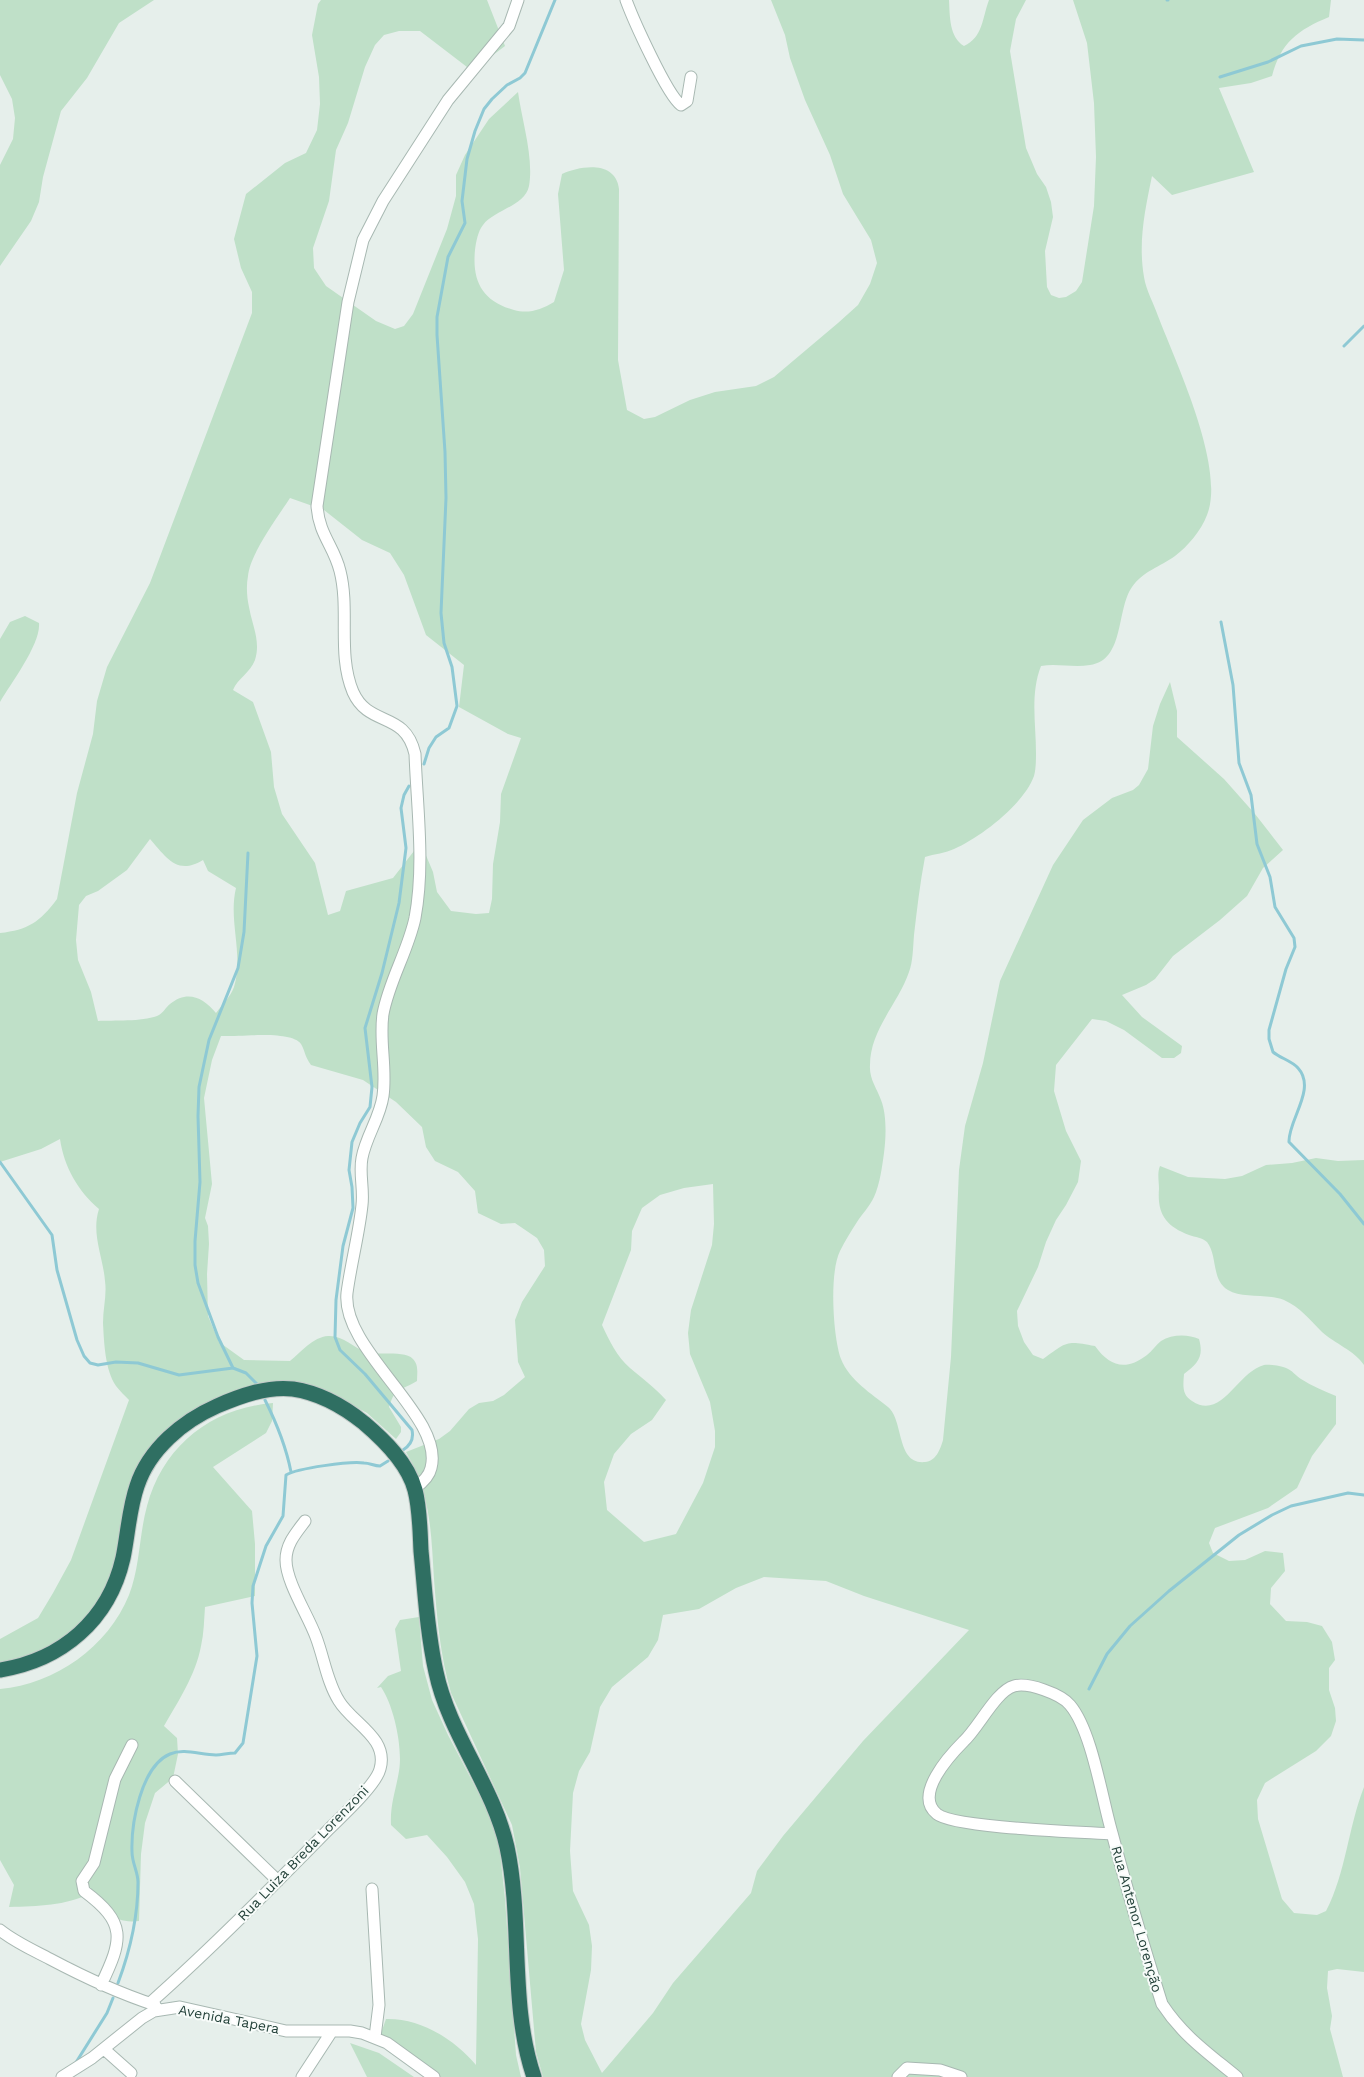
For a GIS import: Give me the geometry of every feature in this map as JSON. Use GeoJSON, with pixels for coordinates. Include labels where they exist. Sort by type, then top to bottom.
{"type":"FeatureCollection","features":[{"type":"Feature","properties":{"kind":"highway"},"geometry":{"type":"LineString","coordinates":[[0,1670],[54,1652],[87,1627],[101,1611],[113,1589],[122,1560],[137,1484],[150,1460],[165,1441],[182,1426],[224,1402],[250,1393],[289,1389],[310,1392],[348,1410],[383,1439],[403,1466],[415,1488],[426,1613],[440,1690],[449,1716],[490,1797],[500,1824],[509,1860],[522,2016],[528,2055],[534,2077]]}},
{"type":"Feature","properties":{"kind":"street"},"geometry":{"type":"LineString","coordinates":[[415,1488],[426,1479],[431,1468],[432,1462],[428,1440],[419,1420],[372,1356],[355,1328],[347,1304],[362,1202],[362,1160],[365,1144],[382,1105],[384,1093],[381,1033],[383,1015],[386,1000],[414,918],[419,867],[415,754],[412,742],[406,731],[367,711],[353,691],[345,649],[340,569],[321,530],[317,506],[348,302],[363,240],[383,201],[448,100],[509,26],[518,0]]}},
{"type":"Feature","properties":{"kind":"street"},"geometry":{"type":"LineString","coordinates":[[626,0],[648,50],[674,98],[680,104],[685,104],[687,101],[690,77]]}},
{"type":"Feature","properties":{"kind":"street","name":"Rua Luiza Breda Lorenzoni"},"geometry":{"type":"LineString","coordinates":[[150,2003],[278,1882],[361,1795],[380,1771],[382,1762],[374,1739],[365,1727],[346,1712],[334,1692],[316,1637],[289,1576],[286,1562],[289,1544],[306,1520]]}},
{"type":"Feature","properties":{"kind":"street","name":"Rua Antenor Lorenção"},"geometry":{"type":"LineString","coordinates":[[1112,1834],[978,1824],[946,1819],[931,1808],[930,1792],[934,1780],[944,1763],[973,1734],[1000,1695],[1015,1686],[1029,1686],[1060,1697],[1069,1704],[1081,1723],[1162,2004],[1174,2023],[1237,2077]]}},
{"type":"Feature","properties":{"kind":"street"},"geometry":{"type":"LineString","coordinates":[[101,1985],[112,1958],[118,1934],[112,1916],[84,1891],[82,1881],[94,1863],[115,1779],[132,1746]]}},
{"type":"Feature","properties":{"kind":"street"},"geometry":{"type":"LineString","coordinates":[[175,1781],[278,1882]]}},
{"type":"Feature","properties":{"kind":"street"},"geometry":{"type":"LineString","coordinates":[[372,1889],[379,2005],[375,2037]]}},
{"type":"Feature","properties":{"kind":"street"},"geometry":{"type":"LineString","coordinates":[[0,1930],[25,1946],[101,1985],[166,2008]]}},
{"type":"Feature","properties":{"kind":"street","name":"Avenida Tapera"},"geometry":{"type":"LineString","coordinates":[[62,2077],[104,2049],[142,2018],[154,2011],[166,2008],[192,2009],[286,2031],[350,2031],[375,2037],[400,2051],[434,2077]]}},
{"type":"Feature","properties":{"kind":"street"},"geometry":{"type":"LineString","coordinates":[[302,2077],[332,2031]]}},
{"type":"Feature","properties":{"kind":"street"},"geometry":{"type":"LineString","coordinates":[[104,2049],[131,2073]]}},
{"type":"Feature","properties":{"kind":"street"},"geometry":{"type":"LineString","coordinates":[[898,2077],[907,2068],[940,2070],[961,2077]]}},
{"type":"Feature","properties":{"kind":"green space"},"geometry":{"type":"Polygon","coordinates":[[[0,0],[154,0],[119,23],[87,78],[61,111],[43,177],[39,202],[31,221],[0,266],[0,165],[13,139],[15,118],[12,99],[0,75],[0,0]]]}},
{"type":"Feature","properties":{"kind":"green space"},"geometry":{"type":"Polygon","coordinates":[[[321,0],[487,0],[505,46],[477,67],[467,67],[420,31],[399,31],[384,35],[375,45],[365,67],[348,123],[336,150],[329,201],[313,248],[314,268],[326,286],[376,321],[395,329],[404,326],[413,314],[447,229],[456,196],[456,175],[465,155],[489,119],[518,92],[529,152],[529,186],[522,198],[494,215],[481,227],[475,250],[475,271],[481,288],[494,301],[503,306],[524,312],[544,307],[554,302],[564,270],[558,194],[562,174],[588,167],[605,170],[612,174],[617,180],[619,189],[618,360],[627,410],[644,419],[655,417],[690,400],[715,392],[756,386],[774,377],[858,305],[870,284],[877,263],[871,240],[843,194],[830,155],[805,100],[790,58],[785,35],[771,0],[949,0],[953,32],[955,37],[964,46],[975,38],[981,27],[989,0],[1026,0],[1016,19],[1010,51],[1026,148],[1037,174],[1046,187],[1051,202],[1053,217],[1045,251],[1047,287],[1051,295],[1059,298],[1066,297],[1076,291],[1082,282],[1094,206],[1096,157],[1094,103],[1087,43],[1073,0],[1331,0],[1329,17],[1308,27],[1292,39],[1280,54],[1272,76],[1251,83],[1219,88],[1254,172],[1172,195],[1152,176],[1142,239],[1144,277],[1148,292],[1186,387],[1205,444],[1210,471],[1211,495],[1207,515],[1194,538],[1185,548],[1141,577],[1132,587],[1127,597],[1118,633],[1109,654],[1101,661],[1090,665],[1041,666],[1036,687],[1034,709],[1035,770],[1029,787],[1021,798],[1000,819],[965,844],[925,857],[910,968],[904,984],[879,1029],[871,1052],[871,1075],[883,1106],[885,1119],[885,1147],[880,1175],[872,1200],[840,1251],[834,1274],[833,1305],[838,1349],[849,1374],[893,1413],[909,1456],[916,1461],[925,1462],[932,1460],[939,1451],[943,1440],[951,1357],[959,1170],[965,1126],[983,1063],[1000,981],[1053,865],[1083,820],[1112,798],[1133,790],[1139,785],[1148,769],[1153,726],[1170,682],[1177,711],[1177,737],[1224,779],[1283,850],[1263,868],[1247,896],[1220,920],[1173,956],[1155,979],[1122,995],[1142,1017],[1182,1046],[1181,1053],[1174,1058],[1162,1058],[1124,1030],[1106,1021],[1092,1019],[1056,1065],[1054,1091],[1066,1131],[1081,1161],[1078,1182],[1056,1220],[1038,1267],[1017,1311],[1018,1326],[1024,1342],[1033,1355],[1043,1359],[1062,1346],[1078,1343],[1095,1346],[1106,1359],[1125,1365],[1139,1360],[1161,1341],[1170,1337],[1195,1337],[1199,1339],[1201,1351],[1199,1359],[1184,1374],[1183,1386],[1189,1399],[1203,1405],[1212,1405],[1221,1400],[1254,1369],[1264,1365],[1284,1367],[1305,1382],[1336,1396],[1336,1424],[1312,1456],[1297,1488],[1268,1508],[1215,1528],[1209,1543],[1213,1553],[1229,1561],[1245,1560],[1265,1551],[1283,1553],[1285,1571],[1271,1588],[1270,1604],[1286,1621],[1307,1622],[1322,1626],[1332,1642],[1335,1660],[1329,1668],[1329,1690],[1335,1708],[1336,1721],[1331,1736],[1316,1751],[1265,1783],[1257,1800],[1258,1819],[1282,1899],[1294,1913],[1317,1915],[1326,1911],[1333,1896],[1364,1787],[1364,1972],[1337,1969],[1328,1971],[1327,1988],[1332,2016],[1330,2029],[1343,2077],[543,2077],[536,2052],[520,1868],[512,1825],[451,1693],[444,1665],[440,1636],[428,1514],[420,1483],[406,1452],[439,1439],[450,1431],[469,1409],[479,1403],[493,1401],[504,1395],[525,1377],[518,1362],[515,1320],[522,1302],[545,1266],[544,1250],[537,1238],[515,1223],[501,1224],[478,1213],[475,1191],[458,1172],[435,1161],[426,1147],[422,1127],[396,1102],[363,1080],[311,1065],[301,1044],[287,1037],[263,1035],[221,1036],[212,1060],[204,1098],[212,1184],[205,1218],[208,1226],[209,1244],[207,1274],[208,1316],[219,1342],[244,1360],[290,1361],[312,1342],[328,1336],[343,1340],[367,1352],[409,1356],[416,1364],[417,1381],[396,1392],[389,1407],[401,1427],[401,1432],[396,1439],[367,1413],[332,1394],[267,1385],[157,1446],[117,1578],[85,1631],[0,1672],[0,1639],[38,1618],[71,1560],[129,1400],[112,1379],[106,1356],[103,1323],[104,1272],[96,1227],[99,1209],[91,1202],[73,1178],[65,1159],[60,1139],[41,1149],[0,1162],[0,933],[18,930],[33,924],[45,914],[57,899],[77,793],[93,734],[97,701],[107,667],[150,583],[252,313],[252,292],[241,268],[234,239],[246,194],[285,163],[306,153],[317,130],[320,104],[319,77],[312,35],[318,4],[321,0]],[[290,498],[254,557],[247,584],[250,614],[257,640],[257,653],[253,665],[233,690],[253,702],[271,752],[274,787],[282,814],[315,863],[328,915],[340,911],[346,891],[393,878],[414,851],[425,853],[433,872],[437,892],[451,911],[476,914],[489,913],[492,899],[493,864],[500,822],[501,794],[521,738],[508,734],[459,707],[464,665],[426,635],[404,575],[390,553],[362,540],[324,510],[290,498]],[[150,839],[127,870],[98,891],[86,896],[79,905],[76,940],[78,960],[91,992],[98,1021],[138,1020],[153,1017],[160,1014],[176,1000],[189,996],[200,999],[216,1013],[233,990],[237,975],[234,913],[236,888],[208,871],[203,860],[186,866],[173,862],[150,839]],[[713,1184],[684,1188],[660,1195],[642,1208],[632,1231],[631,1250],[602,1325],[621,1359],[666,1400],[652,1420],[631,1434],[614,1454],[604,1482],[607,1510],[644,1542],[676,1534],[703,1483],[715,1447],[715,1431],[710,1402],[690,1354],[688,1333],[691,1310],[712,1245],[714,1224],[713,1184]],[[764,1577],[736,1588],[699,1609],[663,1615],[658,1640],[648,1657],[612,1687],[600,1707],[590,1752],[579,1771],[573,1793],[570,1851],[573,1891],[589,1925],[592,1946],[591,1970],[581,2024],[585,2040],[602,2073],[653,2013],[673,1983],[751,1893],[757,1871],[783,1836],[863,1741],[969,1630],[864,1596],[826,1581],[764,1577]]]}},
{"type":"Feature","properties":{"kind":"green space"},"geometry":{"type":"Polygon","coordinates":[[[25,616],[39,623],[38,632],[30,652],[0,702],[0,639],[10,622],[25,616]]]}},
{"type":"Feature","properties":{"kind":"green space"},"geometry":{"type":"Polygon","coordinates":[[[1316,1158],[1338,1161],[1364,1160],[1364,1365],[1355,1355],[1322,1332],[1305,1314],[1290,1303],[1277,1298],[1240,1294],[1228,1290],[1219,1280],[1213,1254],[1207,1242],[1174,1228],[1165,1218],[1160,1205],[1158,1174],[1160,1166],[1188,1177],[1225,1179],[1242,1176],[1266,1165],[1292,1163],[1316,1158]]]}},
{"type":"Feature","properties":{"kind":"green space"},"geometry":{"type":"Polygon","coordinates":[[[273,1403],[272,1421],[266,1433],[213,1467],[252,1511],[255,1544],[255,1596],[205,1607],[199,1656],[186,1688],[164,1726],[177,1738],[178,1754],[173,1778],[155,1793],[145,1823],[141,1854],[139,1921],[123,1920],[111,1915],[92,1893],[61,1903],[9,1907],[14,1885],[0,1860],[0,1689],[40,1680],[59,1671],[77,1660],[108,1631],[120,1614],[133,1584],[147,1506],[154,1485],[165,1465],[178,1448],[210,1422],[250,1406],[273,1403]]]}},
{"type":"Feature","properties":{"kind":"green space"},"geometry":{"type":"Polygon","coordinates":[[[419,1617],[423,1666],[432,1700],[488,1811],[499,1842],[516,2055],[521,2077],[438,2077],[380,2036],[386,2019],[412,2022],[448,2039],[476,2065],[478,1939],[474,1904],[465,1882],[447,1857],[427,1835],[406,1839],[391,1825],[392,1804],[399,1771],[400,1751],[390,1705],[381,1687],[377,1688],[388,1676],[401,1671],[395,1629],[400,1620],[419,1617]]]}},
{"type":"Feature","properties":{"kind":"green space"},"geometry":{"type":"Polygon","coordinates":[[[350,2043],[379,2053],[414,2077],[367,2077],[350,2043]]]}},
{"type":"Feature","properties":{"kind":"waterway"},"geometry":{"type":"LineString","coordinates":[[424,764],[429,748],[436,737],[449,728],[457,706],[452,667],[444,643],[441,613],[446,498],[437,317],[448,257],[465,223],[462,201],[467,159],[475,131],[484,109],[492,99],[507,85],[525,73],[555,0]]}},
{"type":"Feature","properties":{"kind":"waterway"},"geometry":{"type":"LineString","coordinates":[[1220,77],[1268,62],[1301,46],[1337,39],[1364,40]]}},
{"type":"Feature","properties":{"kind":"waterway"},"geometry":{"type":"LineString","coordinates":[[1344,346],[1364,326]]}},
{"type":"Feature","properties":{"kind":"waterway"},"geometry":{"type":"LineString","coordinates":[[1221,622],[1233,685],[1239,763],[1251,795],[1257,844],[1270,877],[1275,907],[1294,938],[1295,947],[1286,969],[1269,1030],[1269,1039],[1273,1052],[1298,1068],[1303,1076],[1303,1095],[1290,1133],[1289,1142],[1340,1194],[1364,1224]]}},
{"type":"Feature","properties":{"kind":"waterway"},"geometry":{"type":"LineString","coordinates":[[403,1450],[411,1442],[412,1430],[365,1374],[340,1350],[335,1337],[336,1300],[343,1246],[353,1208],[349,1170],[352,1142],[360,1123],[370,1107],[372,1087],[365,1028],[382,973],[399,903],[406,848],[401,808],[404,795],[409,786]]}},
{"type":"Feature","properties":{"kind":"waterway"},"geometry":{"type":"LineString","coordinates":[[233,1368],[218,1337],[198,1283],[195,1265],[200,1182],[198,1116],[199,1087],[209,1040],[238,968],[244,932],[248,853]]}},
{"type":"Feature","properties":{"kind":"waterway"},"geometry":{"type":"LineString","coordinates":[[0,1162],[52,1235],[57,1270],[77,1340],[84,1356],[90,1363],[98,1365],[116,1362],[138,1363],[179,1375],[233,1368],[246,1373],[257,1384]]}},
{"type":"Feature","properties":{"kind":"waterway"},"geometry":{"type":"LineString","coordinates":[[265,1400],[281,1435],[291,1472]]}},
{"type":"Feature","properties":{"kind":"waterway"},"geometry":{"type":"LineString","coordinates":[[118,1983],[130,1946],[135,1920],[138,1882],[132,1856],[132,1840],[136,1812],[145,1783],[152,1770],[170,1754],[175,1752],[216,1755],[235,1753],[243,1743],[257,1656],[252,1603],[253,1586],[266,1546],[283,1516],[286,1475],[301,1470],[348,1463],[366,1463],[380,1466],[388,1461]]}},
{"type":"Feature","properties":{"kind":"waterway"},"geometry":{"type":"LineString","coordinates":[[1089,1689],[1107,1654],[1130,1626],[1169,1591],[1239,1535],[1291,1506],[1348,1493],[1364,1495]]}},
{"type":"Feature","properties":{"kind":"waterway"},"geometry":{"type":"LineString","coordinates":[[75,2064],[107,2013],[113,1998]]}}]}
